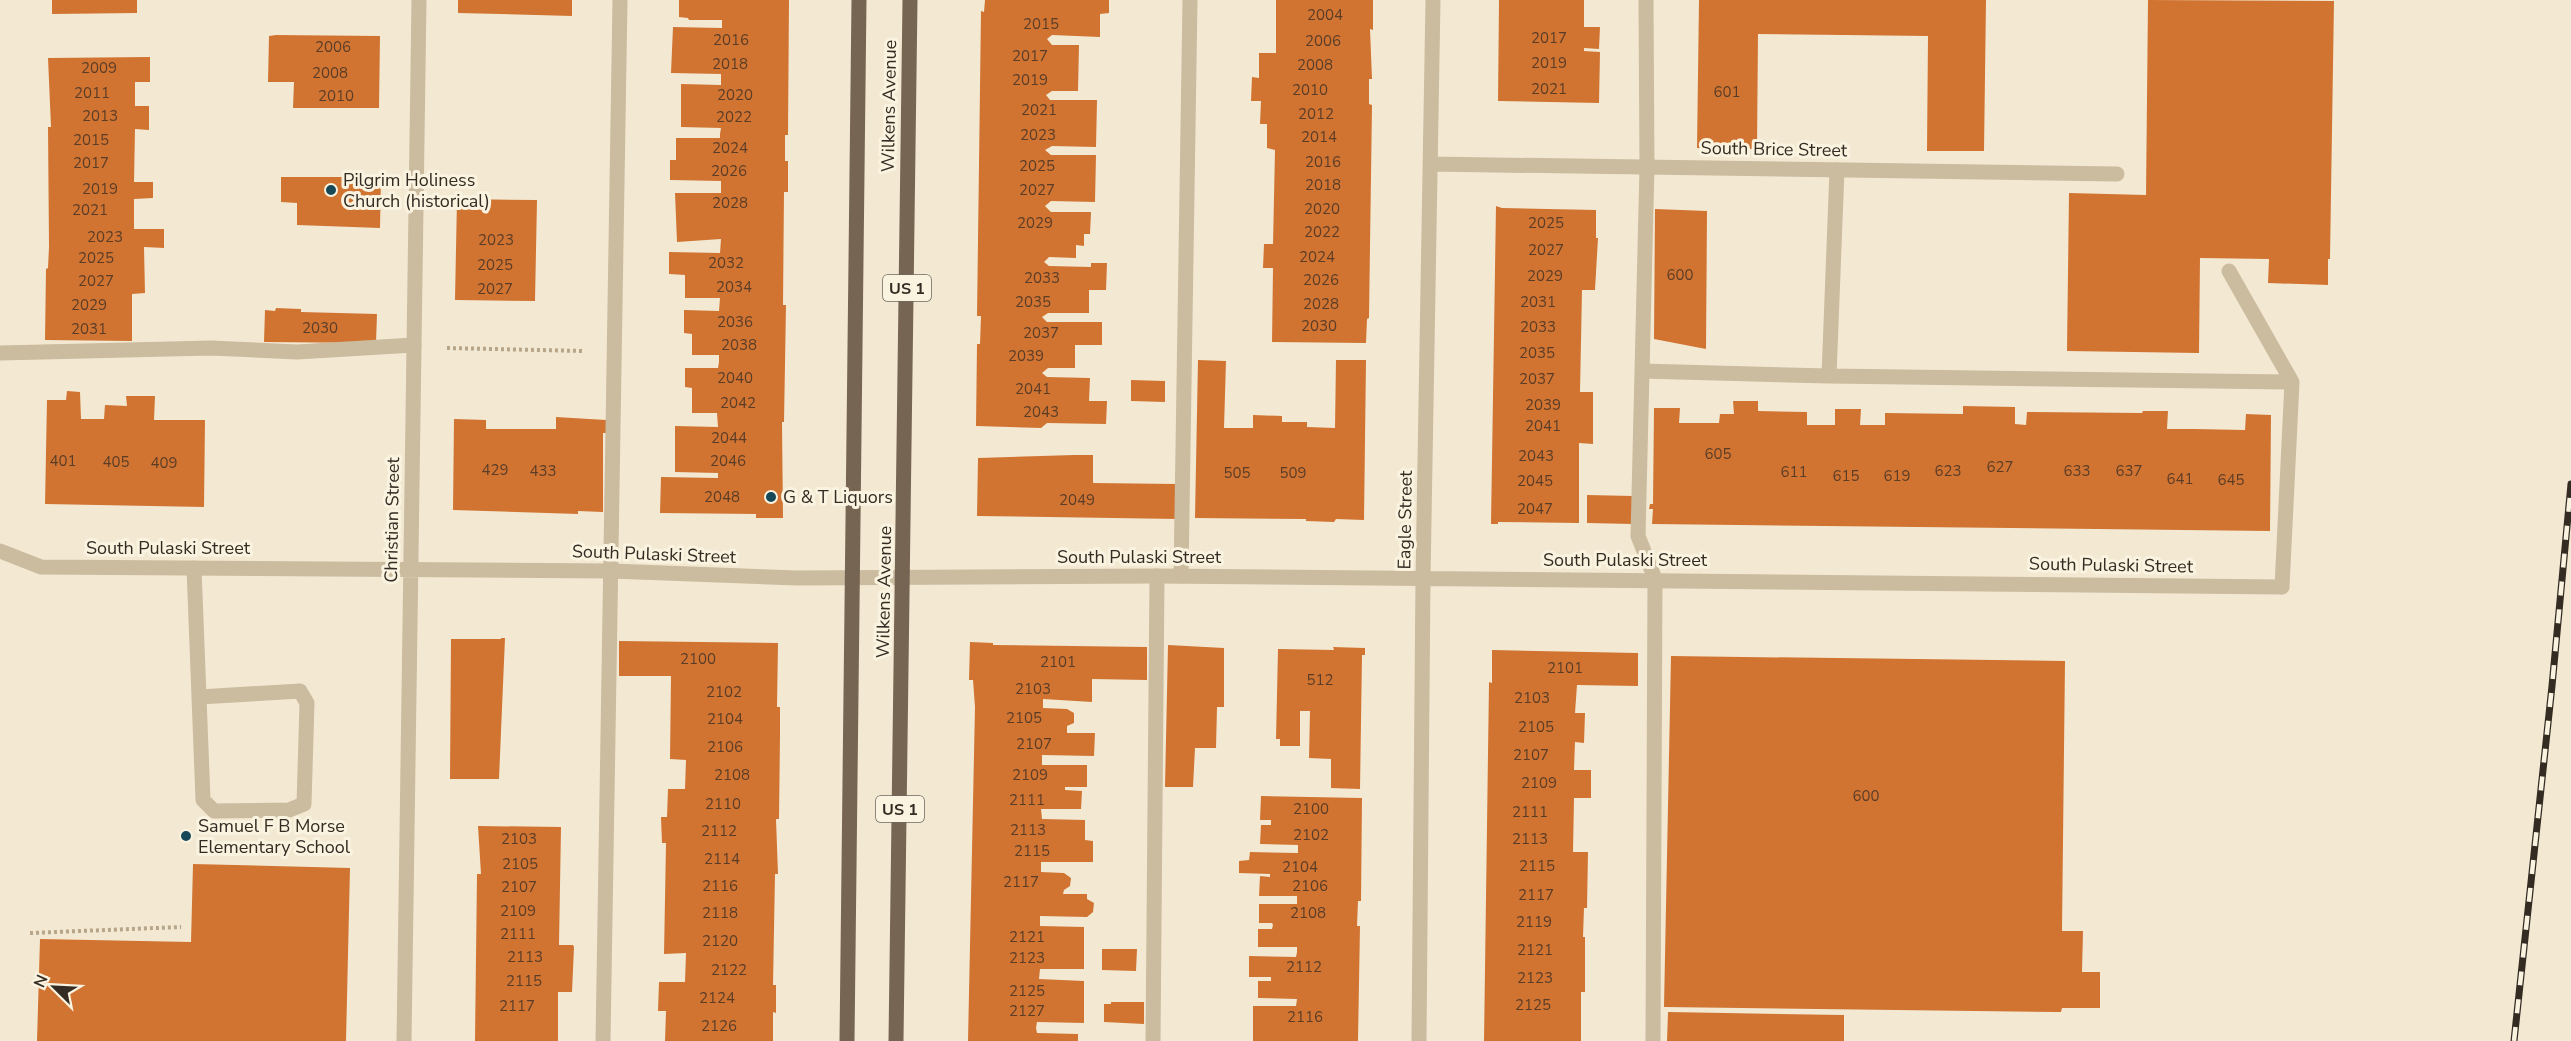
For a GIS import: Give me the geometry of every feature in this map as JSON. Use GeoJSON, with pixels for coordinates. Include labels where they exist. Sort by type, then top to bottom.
{"type":"FeatureCollection","features":[{"type":"Feature","properties":{"kind":"main road","name":"Wilkens Avenue"},"geometry":{"type":"LineString","coordinates":[[847,1041],[859,0]]}},
{"type":"Feature","properties":{"kind":"main road","name":"Wilkens Avenue"},"geometry":{"type":"LineString","coordinates":[[896,1041],[910,0]]}},
{"type":"Feature","properties":{"kind":"street","name":"Christian Street"},"geometry":{"type":"LineString","coordinates":[[404,1041],[419,0]]}},
{"type":"Feature","properties":{"kind":"street"},"geometry":{"type":"LineString","coordinates":[[603,1041],[620,0]]}},
{"type":"Feature","properties":{"kind":"street"},"geometry":{"type":"LineString","coordinates":[[1181,576],[1190,0]]}},
{"type":"Feature","properties":{"kind":"street","name":"Eagle Street"},"geometry":{"type":"LineString","coordinates":[[1419,1041],[1432,0]]}},
{"type":"Feature","properties":{"kind":"street"},"geometry":{"type":"LineString","coordinates":[[1646,0],[1647,167],[1638,536],[1655,579],[1653,1041]]}},
{"type":"Feature","properties":{"kind":"street","name":"South Brice Street"},"geometry":{"type":"LineString","coordinates":[[1430,164],[2117,174]]}},
{"type":"Feature","properties":{"kind":"street"},"geometry":{"type":"LineString","coordinates":[[1829,376],[1837,170]]}},
{"type":"Feature","properties":{"kind":"street"},"geometry":{"type":"LineString","coordinates":[[2229,271],[2292,382]]}},
{"type":"Feature","properties":{"kind":"street"},"geometry":{"type":"LineString","coordinates":[[0,353],[211,348],[297,352],[414,345]]}},
{"type":"Feature","properties":{"kind":"street"},"geometry":{"type":"LineString","coordinates":[[1642,371],[1829,376],[2292,382]]}},
{"type":"Feature","properties":{"kind":"street","name":"South Pulaski Street"},"geometry":{"type":"LineString","coordinates":[[0,551],[41,567],[611,571],[853,578],[1181,576],[2282,587],[2292,382]]}},
{"type":"Feature","properties":{"kind":"street"},"geometry":{"type":"LineString","coordinates":[[194,568],[199,697],[203,800],[214,811],[289,810],[304,804],[307,703],[300,691],[199,697]]}},
{"type":"Feature","properties":{"kind":"street"},"geometry":{"type":"LineString","coordinates":[[1153,1041],[1157,576]]}},
{"type":"Feature","properties":{"kind":"path"},"geometry":{"type":"LineString","coordinates":[[447,348],[590,351]]}},
{"type":"Feature","properties":{"kind":"path"},"geometry":{"type":"LineString","coordinates":[[30,933],[181,927]]}},
{"type":"Feature","properties":{"kind":"building"},"geometry":{"type":"Polygon","coordinates":[[[52,0],[137,0],[137,13],[52,14],[52,0]]]}},
{"type":"Feature","properties":{"kind":"building"},"geometry":{"type":"Polygon","coordinates":[[[458,0],[572,0],[572,16],[458,13],[458,0]]]}},
{"type":"Feature","properties":{"kind":"building"},"geometry":{"type":"Polygon","coordinates":[[[679,0],[789,0],[788,135],[785,135],[788,192],[784,192],[783,305],[786,305],[784,422],[782,422],[783,518],[756,518],[756,514],[660,513],[661,477],[718,478],[718,473],[675,472],[675,426],[718,427],[717,413],[692,413],[692,388],[685,387],[685,368],[718,368],[719,355],[692,355],[692,334],[684,333],[684,310],[719,311],[720,298],[685,298],[685,275],[669,274],[669,252],[720,253],[721,239],[677,242],[675,193],[721,193],[721,181],[670,180],[670,160],[676,160],[676,138],[720,138],[721,128],[681,127],[681,84],[721,85],[721,74],[671,73],[673,27],[722,28],[722,20],[689,20],[679,17],[679,0]]]}},
{"type":"Feature","properties":{"kind":"building"},"geometry":{"type":"Polygon","coordinates":[[[985,0],[1109,0],[1109,13],[1100,14],[1100,37],[1052,35],[1047,39],[1052,45],[1079,45],[1078,91],[1052,91],[1046,95],[1050,100],[1097,100],[1096,147],[1052,146],[1045,150],[1051,155],[1096,155],[1095,202],[1051,201],[1045,206],[1051,212],[1091,212],[1090,234],[1084,234],[1084,246],[1076,245],[1076,258],[1049,257],[1044,262],[1049,266],[1091,267],[1091,263],[1107,263],[1106,290],[1089,290],[1089,313],[1048,313],[1042,317],[1047,322],[1102,322],[1102,345],[1075,345],[1075,368],[1048,368],[1042,373],[1047,377],[1090,378],[1089,401],[1107,401],[1106,424],[1047,423],[1041,428],[976,426],[977,344],[980,344],[981,316],[977,316],[981,11],[984,12],[985,0]]]}},
{"type":"Feature","properties":{"kind":"building"},"geometry":{"type":"Polygon","coordinates":[[[1276,0],[1373,0],[1373,30],[1370,29],[1372,79],[1369,79],[1369,104],[1372,105],[1369,318],[1367,319],[1366,343],[1272,342],[1273,268],[1263,268],[1264,244],[1273,244],[1275,150],[1267,148],[1267,124],[1260,124],[1261,101],[1251,101],[1252,77],[1259,78],[1259,53],[1276,53],[1276,0]]]}},
{"type":"Feature","properties":{"kind":"building"},"geometry":{"type":"Polygon","coordinates":[[[1499,0],[1584,0],[1584,27],[1600,27],[1599,49],[1584,48],[1584,51],[1600,52],[1599,103],[1498,101],[1499,0]]]}},
{"type":"Feature","properties":{"kind":"building"},"geometry":{"type":"Polygon","coordinates":[[[1699,0],[1986,0],[1984,151],[1927,151],[1928,36],[1758,34],[1757,149],[1697,148],[1699,0]]]}},
{"type":"Feature","properties":{"kind":"building"},"geometry":{"type":"Polygon","coordinates":[[[2148,0],[2334,1],[2328,285],[2268,283],[2269,259],[2200,258],[2199,353],[2067,351],[2069,193],[2146,195],[2148,0]]]}},
{"type":"Feature","properties":{"kind":"building"},"geometry":{"type":"Polygon","coordinates":[[[269,36],[380,36],[379,108],[293,108],[294,82],[268,82],[269,36]]]}},
{"type":"Feature","properties":{"kind":"building"},"geometry":{"type":"Polygon","coordinates":[[[150,57],[150,82],[135,82],[135,106],[149,106],[149,130],[135,129],[134,182],[153,182],[153,198],[134,199],[134,229],[164,229],[164,248],[144,247],[145,293],[132,294],[132,341],[45,340],[46,269],[48,268],[49,247],[48,127],[51,127],[48,58],[150,57]]]}},
{"type":"Feature","properties":{"kind":"building"},"geometry":{"type":"Polygon","coordinates":[[[281,177],[381,177],[380,228],[297,225],[297,203],[281,202],[281,177]]]}},
{"type":"Feature","properties":{"kind":"building"},"geometry":{"type":"Polygon","coordinates":[[[457,199],[537,200],[535,301],[455,300],[457,199]]]}},
{"type":"Feature","properties":{"kind":"building"},"geometry":{"type":"Polygon","coordinates":[[[1496,206],[1596,210],[1596,238],[1598,238],[1595,290],[1582,290],[1580,392],[1593,392],[1593,444],[1579,443],[1579,523],[1498,522],[1498,524],[1491,524],[1496,206]]]}},
{"type":"Feature","properties":{"kind":"building"},"geometry":{"type":"Polygon","coordinates":[[[1655,209],[1707,211],[1706,349],[1654,339],[1655,209]]]}},
{"type":"Feature","properties":{"kind":"building"},"geometry":{"type":"Polygon","coordinates":[[[276,308],[301,309],[301,312],[377,314],[376,343],[264,342],[265,310],[275,311],[276,308]]]}},
{"type":"Feature","properties":{"kind":"building"},"geometry":{"type":"Polygon","coordinates":[[[1198,360],[1226,361],[1224,428],[1253,428],[1253,415],[1282,416],[1282,422],[1307,422],[1307,427],[1335,428],[1336,360],[1366,360],[1364,520],[1336,519],[1334,522],[1306,521],[1306,519],[1195,518],[1198,360]]]}},
{"type":"Feature","properties":{"kind":"building"},"geometry":{"type":"Polygon","coordinates":[[[1131,380],[1165,381],[1165,402],[1131,401],[1131,380]]]}},
{"type":"Feature","properties":{"kind":"building"},"geometry":{"type":"Polygon","coordinates":[[[67,391],[80,392],[81,419],[104,419],[105,405],[127,406],[126,396],[155,396],[154,420],[205,420],[204,507],[45,504],[47,400],[66,400],[67,391]]]}},
{"type":"Feature","properties":{"kind":"building"},"geometry":{"type":"Polygon","coordinates":[[[1733,401],[1758,401],[1758,411],[1807,412],[1807,425],[1835,425],[1835,409],[1861,409],[1860,425],[1885,425],[1885,413],[1963,414],[1963,406],[2015,407],[2015,424],[2026,425],[2027,412],[2142,413],[2143,411],[2168,411],[2167,429],[2245,430],[2246,414],[2271,415],[2270,531],[1652,524],[1653,509],[1649,509],[1650,504],[1653,504],[1654,408],[1680,408],[1679,423],[1719,423],[1720,414],[1734,414],[1733,401]]]}},
{"type":"Feature","properties":{"kind":"building"},"geometry":{"type":"Polygon","coordinates":[[[556,417],[606,420],[606,433],[603,433],[603,512],[578,511],[578,514],[453,510],[454,419],[486,420],[486,429],[556,429],[556,417]]]}},
{"type":"Feature","properties":{"kind":"building"},"geometry":{"type":"Polygon","coordinates":[[[1093,455],[1093,483],[1178,484],[1178,519],[977,516],[978,458],[1093,455]]]}},
{"type":"Feature","properties":{"kind":"building"},"geometry":{"type":"Polygon","coordinates":[[[1587,495],[1633,496],[1633,524],[1587,523],[1587,495]]]}},
{"type":"Feature","properties":{"kind":"building"},"geometry":{"type":"Polygon","coordinates":[[[505,638],[499,779],[450,779],[451,639],[505,638]]]}},
{"type":"Feature","properties":{"kind":"building"},"geometry":{"type":"Polygon","coordinates":[[[619,641],[778,643],[779,819],[776,819],[778,874],[775,874],[773,985],[776,985],[776,1013],[773,1012],[773,1041],[665,1041],[666,1011],[658,1011],[659,982],[685,982],[686,953],[664,954],[666,843],[662,843],[661,817],[667,817],[668,789],[685,789],[686,760],[670,759],[671,676],[619,676],[619,641]]]}},
{"type":"Feature","properties":{"kind":"building"},"geometry":{"type":"Polygon","coordinates":[[[970,642],[993,643],[993,645],[1147,647],[1147,680],[1092,679],[1092,702],[1043,699],[1043,708],[1067,709],[1074,713],[1074,723],[1067,726],[1067,733],[1095,733],[1094,756],[1042,755],[1042,765],[1087,765],[1087,787],[1065,787],[1065,790],[1082,791],[1081,809],[1041,809],[1042,819],[1085,820],[1085,840],[1093,841],[1093,862],[1041,862],[1041,872],[1064,873],[1071,878],[1070,886],[1064,890],[1063,894],[1087,894],[1087,899],[1094,903],[1093,912],[1087,917],[1040,916],[1040,926],[1084,927],[1084,969],[1040,969],[1039,979],[1084,981],[1084,1023],[1037,1022],[1036,1028],[1037,1033],[1078,1034],[1078,1041],[968,1041],[975,707],[973,680],[969,680],[970,642]]]}},
{"type":"Feature","properties":{"kind":"building"},"geometry":{"type":"Polygon","coordinates":[[[1168,645],[1224,648],[1224,707],[1217,707],[1216,748],[1195,748],[1193,787],[1165,787],[1168,645]]]}},
{"type":"Feature","properties":{"kind":"building"},"geometry":{"type":"Polygon","coordinates":[[[1333,647],[1365,648],[1365,655],[1362,655],[1360,789],[1331,788],[1331,759],[1309,758],[1310,711],[1300,711],[1300,746],[1280,746],[1280,739],[1276,739],[1278,649],[1334,650],[1333,647]]]}},
{"type":"Feature","properties":{"kind":"building"},"geometry":{"type":"Polygon","coordinates":[[[1492,650],[1638,653],[1638,686],[1577,685],[1575,713],[1585,713],[1584,743],[1575,742],[1574,770],[1591,770],[1591,798],[1574,798],[1573,852],[1588,852],[1587,908],[1584,908],[1583,937],[1585,937],[1585,992],[1581,992],[1581,1041],[1484,1041],[1489,682],[1492,683],[1492,650]]]}},
{"type":"Feature","properties":{"kind":"building"},"geometry":{"type":"Polygon","coordinates":[[[1671,656],[2065,661],[2062,931],[2083,931],[2082,972],[2100,972],[2100,1008],[2062,1008],[2061,1012],[2056,1012],[1664,1007],[1671,656]]]}},
{"type":"Feature","properties":{"kind":"building"},"geometry":{"type":"Polygon","coordinates":[[[1261,796],[1362,798],[1361,901],[1358,901],[1357,926],[1360,926],[1358,1041],[1253,1041],[1253,1006],[1296,1006],[1297,999],[1258,998],[1258,981],[1271,981],[1271,977],[1249,977],[1249,956],[1296,957],[1297,952],[1297,947],[1258,947],[1258,929],[1272,929],[1273,925],[1272,923],[1259,923],[1259,904],[1297,904],[1297,896],[1259,896],[1260,876],[1270,877],[1270,874],[1239,873],[1239,861],[1249,860],[1250,852],[1298,853],[1298,845],[1260,844],[1261,825],[1271,825],[1271,820],[1260,820],[1261,796]]]}},
{"type":"Feature","properties":{"kind":"building"},"geometry":{"type":"Polygon","coordinates":[[[478,826],[561,827],[559,945],[573,945],[574,947],[572,992],[558,992],[558,1041],[475,1041],[477,874],[481,874],[478,826]]]}},
{"type":"Feature","properties":{"kind":"building"},"geometry":{"type":"Polygon","coordinates":[[[193,864],[350,868],[346,1041],[37,1041],[40,939],[191,942],[193,864]]]}},
{"type":"Feature","properties":{"kind":"building"},"geometry":{"type":"Polygon","coordinates":[[[1102,949],[1137,949],[1136,971],[1102,970],[1102,949]]]}},
{"type":"Feature","properties":{"kind":"building"},"geometry":{"type":"Polygon","coordinates":[[[1111,1002],[1144,1002],[1144,1024],[1104,1022],[1104,1004],[1111,1004],[1111,1002]]]}},
{"type":"Feature","properties":{"kind":"building"},"geometry":{"type":"Polygon","coordinates":[[[1668,1012],[1844,1015],[1844,1041],[1667,1041],[1668,1012]]]}},
{"type":"Feature","properties":{"kind":"railway"},"geometry":{"type":"LineString","coordinates":[[2514,1041],[2571,484]]}},
{"type":"Feature","properties":{"kind":"place","name":"Pilgrim Holiness Church (historical)"},"geometry":{"type":"Point","coordinates":[331,190]}},
{"type":"Feature","properties":{"kind":"place","name":"G & T Liquors"},"geometry":{"type":"Point","coordinates":[771,497]}},
{"type":"Feature","properties":{"kind":"place","name":"Samuel F B Morse Elementary School"},"geometry":{"type":"Point","coordinates":[186,836]}}]}
